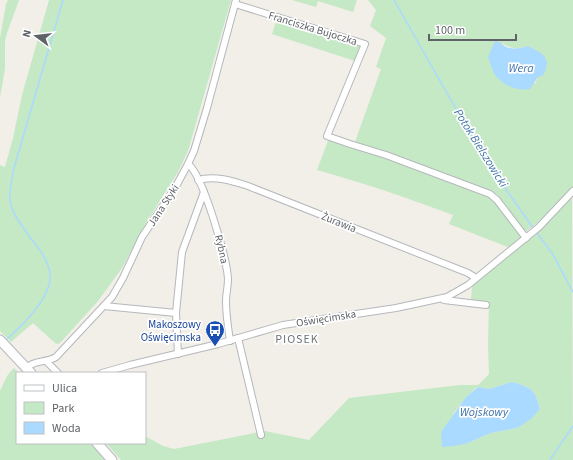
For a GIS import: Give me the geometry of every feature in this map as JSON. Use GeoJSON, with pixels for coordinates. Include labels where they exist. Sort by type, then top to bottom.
{"type":"FeatureCollection","features":[{"type":"Feature","properties":{"kind":"main road"},"geometry":{"type":"LineString","coordinates":[[3,343],[29,370]]}},
{"type":"Feature","properties":{"kind":"main road"},"geometry":{"type":"LineString","coordinates":[[98,444],[112,460]]}},
{"type":"Feature","properties":{"kind":"street","name":"Franciszka Bujoczka"},"geometry":{"type":"LineString","coordinates":[[236,2],[365,44],[327,136],[386,155],[490,194],[497,200],[526,238]]}},
{"type":"Feature","properties":{"kind":"street","name":"Jana Styki"},"geometry":{"type":"LineString","coordinates":[[29,370],[32,363],[46,361],[59,354],[112,297],[123,278],[142,237],[175,188],[194,151],[236,2]]}},
{"type":"Feature","properties":{"kind":"street","name":"Rybna"},"geometry":{"type":"LineString","coordinates":[[188,164],[193,169],[204,192],[214,221],[227,272],[228,279],[226,304],[230,341]]}},
{"type":"Feature","properties":{"kind":"street","name":"Żurawia"},"geometry":{"type":"LineString","coordinates":[[198,180],[206,178],[226,180],[248,186],[468,273],[476,278]]}},
{"type":"Feature","properties":{"kind":"street"},"geometry":{"type":"LineString","coordinates":[[178,354],[176,313],[182,248],[204,192]]}},
{"type":"Feature","properties":{"kind":"street","name":"Oświęcimska"},"geometry":{"type":"LineString","coordinates":[[435,300],[446,300],[465,295],[476,278],[539,227],[573,192]]}},
{"type":"Feature","properties":{"kind":"street","name":"Oświęcimska"},"geometry":{"type":"LineString","coordinates":[[106,372],[230,341],[271,328],[296,323],[396,308],[447,297],[465,295],[486,305]]}},
{"type":"Feature","properties":{"kind":"street"},"geometry":{"type":"LineString","coordinates":[[104,306],[176,313]]}},
{"type":"Feature","properties":{"kind":"street"},"geometry":{"type":"LineString","coordinates":[[238,338],[260,435]]}},
{"type":"Feature","properties":{"kind":"street"},"geometry":{"type":"LineString","coordinates":[[46,361],[57,372]]}},
{"type":"Feature","properties":{"kind":"green space"},"geometry":{"type":"Polygon","coordinates":[[[8,0],[19,0],[5,41],[5,69],[0,97],[0,38],[8,0]]]}},
{"type":"Feature","properties":{"kind":"green space"},"geometry":{"type":"Polygon","coordinates":[[[49,0],[231,0],[188,151],[178,172],[146,223],[122,268],[98,301],[60,343],[57,344],[54,342],[33,323],[11,342],[0,331],[0,165],[5,167],[22,95],[49,0]]]}},
{"type":"Feature","properties":{"kind":"green space"},"geometry":{"type":"Polygon","coordinates":[[[292,0],[357,0],[353,12],[318,1],[316,7],[292,0]]]}},
{"type":"Feature","properties":{"kind":"green space"},"geometry":{"type":"Polygon","coordinates":[[[368,0],[573,0],[573,188],[537,223],[524,233],[497,194],[355,142],[381,69],[376,67],[386,38],[370,26],[376,10],[368,0]],[[501,42],[535,84],[538,77],[528,46],[514,48],[501,42]]]}},
{"type":"Feature","properties":{"kind":"green space"},"geometry":{"type":"Polygon","coordinates":[[[277,19],[359,45],[361,48],[355,61],[272,34],[277,19]]]}},
{"type":"Feature","properties":{"kind":"green space"},"geometry":{"type":"Polygon","coordinates":[[[329,138],[416,168],[493,197],[522,237],[510,248],[449,224],[453,215],[386,191],[317,170],[329,138]]]}},
{"type":"Feature","properties":{"kind":"green space"},"geometry":{"type":"Polygon","coordinates":[[[572,197],[573,460],[121,460],[107,444],[146,444],[146,437],[163,446],[174,449],[265,431],[309,440],[349,398],[460,385],[478,385],[489,374],[489,302],[471,299],[472,287],[474,283],[535,235],[572,197]],[[512,382],[489,389],[477,387],[466,397],[453,414],[468,443],[491,433],[517,428],[540,409],[534,393],[528,388],[512,382]]]}},
{"type":"Feature","properties":{"kind":"green space"},"geometry":{"type":"Polygon","coordinates":[[[14,368],[18,372],[16,372],[16,444],[92,444],[106,460],[0,460],[0,391],[7,376],[14,368]]]}},
{"type":"Feature","properties":{"kind":"water","name":"Wera"},"geometry":{"type":"Polygon","coordinates":[[[495,41],[511,48],[528,46],[544,56],[547,62],[546,69],[543,75],[538,77],[530,89],[511,87],[502,82],[495,75],[488,57],[495,41]]]}},
{"type":"Feature","properties":{"kind":"water","name":"Wojskowy"},"geometry":{"type":"Polygon","coordinates":[[[512,382],[532,390],[534,393],[540,409],[531,419],[517,428],[491,433],[468,443],[442,447],[441,432],[466,397],[478,387],[489,389],[512,382]]]}},
{"type":"Feature","properties":{"kind":"waterway"},"geometry":{"type":"LineString","coordinates":[[6,340],[28,319],[42,301],[50,282],[50,273],[47,263],[42,253],[15,215],[11,206],[10,193],[14,168],[63,0]]}},
{"type":"Feature","properties":{"kind":"waterway","name":"Potok Bielszowicki"},"geometry":{"type":"LineString","coordinates":[[394,0],[485,160],[534,229]]}},
{"type":"Feature","properties":{"kind":"waterway","name":"Potok Bielszowicki"},"geometry":{"type":"LineString","coordinates":[[536,232],[552,253],[573,292]]}},
{"type":"Feature","properties":{"kind":"waterway","name":"Potok Bielszowicki"},"geometry":{"type":"LineString","coordinates":[[550,460],[573,426]]}},
{"type":"Feature","properties":{"kind":"place","name":"Makoszowy Oświęcimska"},"geometry":{"type":"Point","coordinates":[215,347]}},
{"type":"Feature","properties":{"kind":"district","name":"PIOSEK"},"geometry":{"type":"Point","coordinates":[297,339]}}]}
